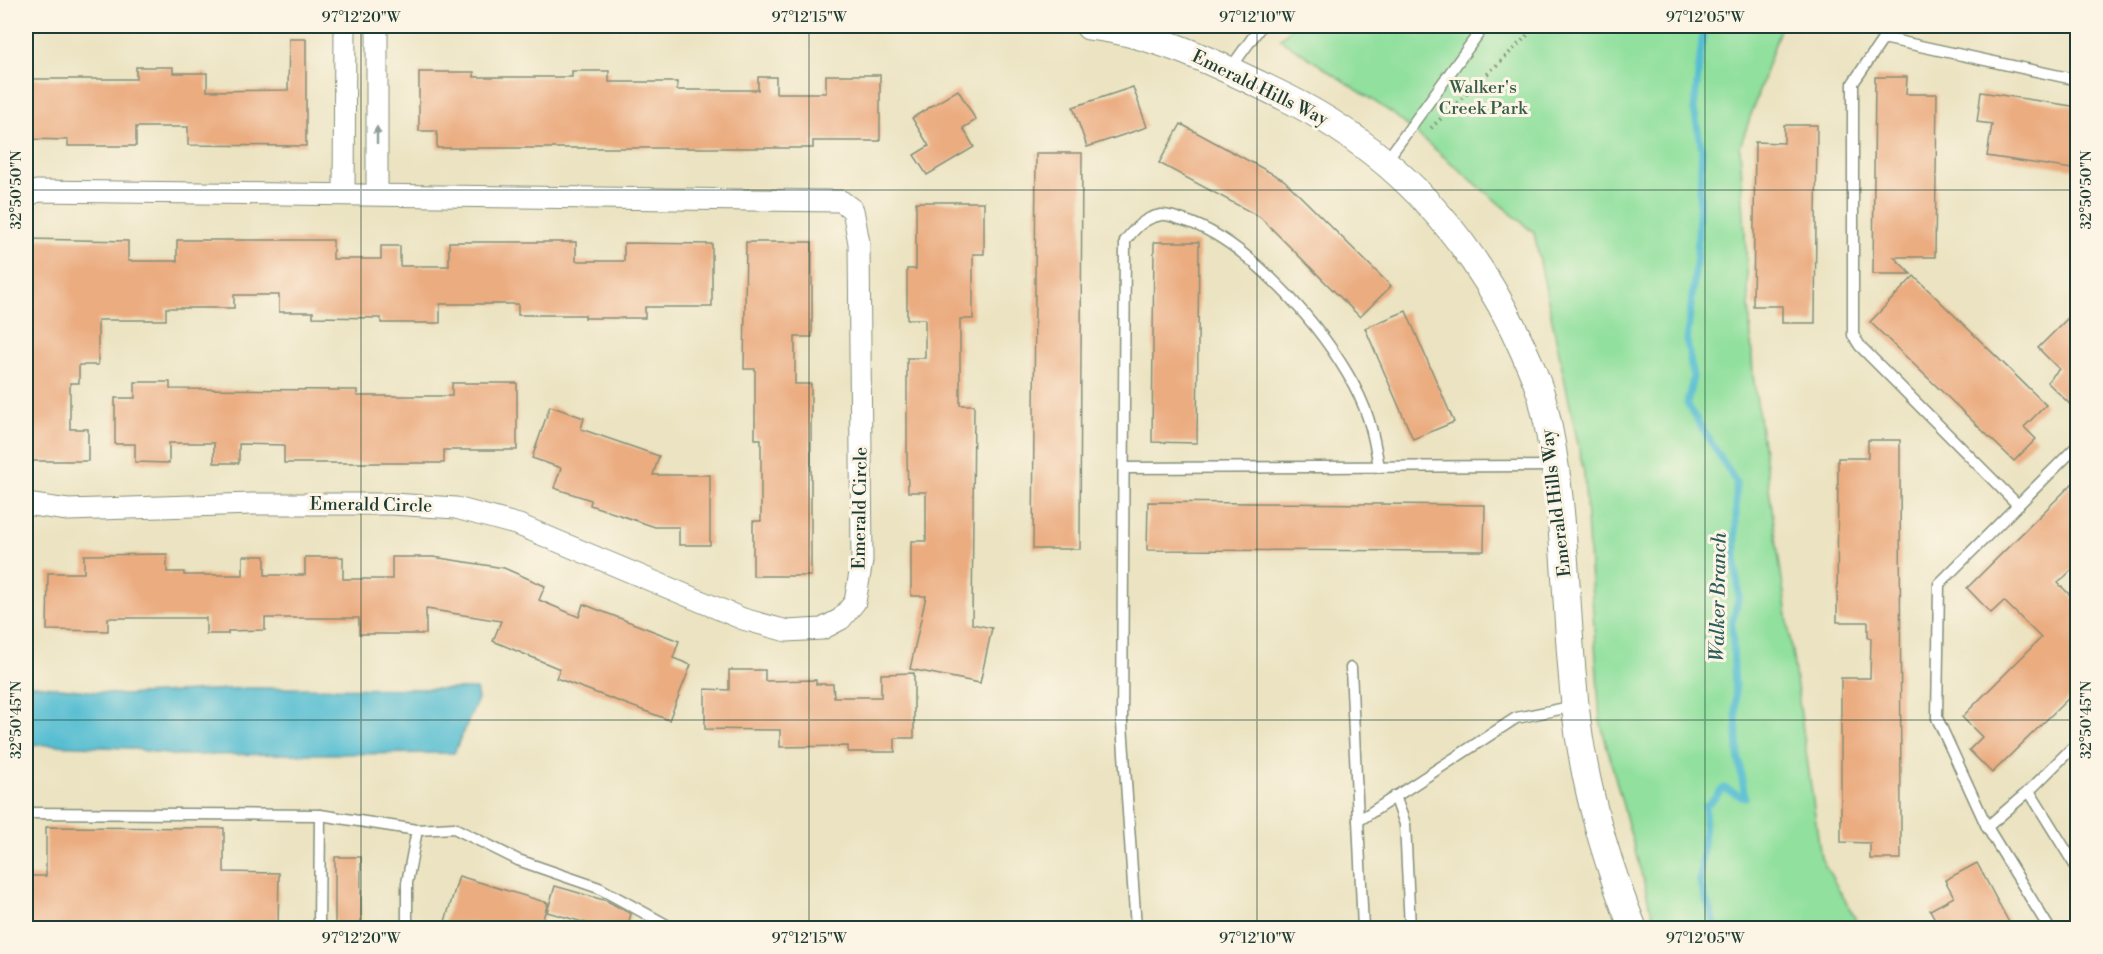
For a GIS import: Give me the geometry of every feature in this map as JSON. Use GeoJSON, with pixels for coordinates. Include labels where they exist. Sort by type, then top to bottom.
{"type":"FeatureCollection","features":[{"type":"Feature","properties":{"kind":"street"},"geometry":{"type":"LineString","coordinates":[[344,193],[345,26]]}},
{"type":"Feature","properties":{"kind":"street"},"geometry":{"type":"LineString","coordinates":[[376,194],[377,26]]}},
{"type":"Feature","properties":{"kind":"street","name":"Emerald Hills Way"},"geometry":{"type":"LineString","coordinates":[[1089,26],[1108,28],[1164,43],[1229,70],[1317,113],[1356,139],[1439,212],[1499,300],[1527,357],[1541,396],[1555,466],[1575,706],[1592,809],[1610,871],[1634,928]]}},
{"type":"Feature","properties":{"kind":"street","name":"Emerald Circle"},"geometry":{"type":"LineString","coordinates":[[26,197],[37,191],[344,193],[841,201],[853,210],[858,243],[862,561],[855,602],[841,619],[822,629],[787,631],[743,619],[519,525],[456,508],[392,504],[253,504],[68,510],[26,504]]}},
{"type":"Feature","properties":{"kind":"lane"},"geometry":{"type":"LineString","coordinates":[[1229,70],[1261,26]]}},
{"type":"Feature","properties":{"kind":"lane"},"geometry":{"type":"LineString","coordinates":[[1385,163],[1484,26]]}},
{"type":"Feature","properties":{"kind":"lane"},"geometry":{"type":"LineString","coordinates":[[1892,26],[1853,83],[1853,335],[1860,346],[2018,505]]}},
{"type":"Feature","properties":{"kind":"lane"},"geometry":{"type":"LineString","coordinates":[[1883,38],[2078,80]]}},
{"type":"Feature","properties":{"kind":"lane"},"geometry":{"type":"LineString","coordinates":[[1136,928],[1122,724],[1125,241],[1139,223],[1162,214],[1198,224],[1252,260],[1303,312],[1347,373],[1371,422],[1379,467]]}},
{"type":"Feature","properties":{"kind":"lane"},"geometry":{"type":"LineString","coordinates":[[2049,928],[1987,827],[1937,718],[1939,584],[2078,445]]}},
{"type":"Feature","properties":{"kind":"lane"},"geometry":{"type":"LineString","coordinates":[[1125,468],[1555,466]]}},
{"type":"Feature","properties":{"kind":"lane"},"geometry":{"type":"LineString","coordinates":[[1351,668],[1363,928]]}},
{"type":"Feature","properties":{"kind":"lane"},"geometry":{"type":"LineString","coordinates":[[1358,821],[1516,718],[1575,706]]}},
{"type":"Feature","properties":{"kind":"lane"},"geometry":{"type":"LineString","coordinates":[[1987,827],[2029,791],[2078,742]]}},
{"type":"Feature","properties":{"kind":"lane"},"geometry":{"type":"LineString","coordinates":[[2029,791],[2078,870]]}},
{"type":"Feature","properties":{"kind":"lane"},"geometry":{"type":"LineString","coordinates":[[1395,796],[1405,824],[1410,928]]}},
{"type":"Feature","properties":{"kind":"lane"},"geometry":{"type":"LineString","coordinates":[[26,813],[320,815],[417,830],[454,828],[518,860],[599,888],[672,928]]}},
{"type":"Feature","properties":{"kind":"lane"},"geometry":{"type":"LineString","coordinates":[[320,815],[320,928]]}},
{"type":"Feature","properties":{"kind":"lane"},"geometry":{"type":"LineString","coordinates":[[407,928],[407,883],[417,830]]}},
{"type":"Feature","properties":{"kind":"path"},"geometry":{"type":"LineString","coordinates":[[1429,129],[1525,38],[1534,26]]}},
{"type":"Feature","properties":{"kind":"green space","name":"Walker's Creek Park"},"geometry":{"type":"Polygon","coordinates":[[[1293,26],[1781,26],[1740,147],[1753,374],[1821,858],[1861,928],[1656,928],[1600,721],[1584,473],[1534,233],[1392,113],[1280,39],[1293,26]]]}},
{"type":"Feature","properties":{"kind":"water"},"geometry":{"type":"Polygon","coordinates":[[[26,684],[124,695],[248,688],[476,689],[478,699],[454,753],[172,755],[128,748],[26,744],[26,684]]]}},
{"type":"Feature","properties":{"kind":"building"},"geometry":{"type":"Polygon","coordinates":[[[289,39],[306,39],[306,146],[188,145],[188,127],[136,127],[136,146],[68,146],[68,140],[26,139],[26,79],[136,79],[136,67],[173,67],[173,73],[207,73],[207,91],[288,90],[289,39]]]}},
{"type":"Feature","properties":{"kind":"building"},"geometry":{"type":"Polygon","coordinates":[[[572,71],[609,71],[609,82],[677,82],[677,90],[758,90],[758,77],[776,77],[776,93],[826,93],[826,75],[880,75],[880,141],[813,141],[813,148],[437,148],[437,131],[419,131],[419,72],[474,72],[474,77],[572,77],[572,71]]]}},
{"type":"Feature","properties":{"kind":"building"},"geometry":{"type":"Polygon","coordinates":[[[1875,77],[1907,77],[1906,94],[1937,94],[1935,257],[1894,257],[1911,274],[1873,274],[1875,77]]]}},
{"type":"Feature","properties":{"kind":"building"},"geometry":{"type":"Polygon","coordinates":[[[1133,87],[1147,127],[1087,147],[1073,107],[1133,87]]]}},
{"type":"Feature","properties":{"kind":"building"},"geometry":{"type":"Polygon","coordinates":[[[958,90],[976,120],[963,128],[974,147],[927,175],[914,155],[929,146],[912,118],[958,90]]]}},
{"type":"Feature","properties":{"kind":"building"},"geometry":{"type":"Polygon","coordinates":[[[1981,92],[2078,107],[2078,170],[1987,156],[1992,124],[1977,122],[1981,92]]]}},
{"type":"Feature","properties":{"kind":"building"},"geometry":{"type":"Polygon","coordinates":[[[1181,124],[1284,180],[1391,286],[1360,317],[1260,217],[1159,163],[1181,124]]]}},
{"type":"Feature","properties":{"kind":"building"},"geometry":{"type":"Polygon","coordinates":[[[1784,125],[1817,125],[1815,323],[1782,323],[1782,306],[1753,306],[1755,142],[1784,143],[1784,125]]]}},
{"type":"Feature","properties":{"kind":"building"},"geometry":{"type":"Polygon","coordinates":[[[1036,153],[1082,153],[1080,549],[1033,549],[1036,153]]]}},
{"type":"Feature","properties":{"kind":"building"},"geometry":{"type":"Polygon","coordinates":[[[916,202],[984,202],[984,254],[973,254],[973,319],[960,319],[960,405],[974,405],[972,624],[992,628],[980,683],[910,669],[926,596],[911,596],[911,541],[926,541],[926,492],[908,492],[907,457],[907,358],[925,358],[925,319],[907,319],[907,269],[916,269],[916,202]]]}},
{"type":"Feature","properties":{"kind":"building"},"geometry":{"type":"Polygon","coordinates":[[[27,239],[128,241],[128,261],[177,261],[177,240],[333,240],[333,259],[381,259],[381,246],[400,246],[400,266],[449,266],[449,242],[576,242],[576,261],[624,261],[624,243],[712,244],[712,307],[645,307],[645,318],[585,318],[585,315],[518,315],[518,304],[440,304],[440,323],[381,323],[381,318],[313,317],[313,312],[279,312],[279,295],[234,295],[234,308],[166,308],[166,320],[98,320],[98,365],[79,365],[79,383],[70,383],[70,429],[88,429],[88,461],[27,461],[27,239]]]}},
{"type":"Feature","properties":{"kind":"building"},"geometry":{"type":"Polygon","coordinates":[[[746,242],[812,242],[812,337],[795,337],[795,384],[811,384],[811,576],[753,576],[753,521],[761,521],[761,439],[755,439],[755,369],[744,369],[746,242]]]}},
{"type":"Feature","properties":{"kind":"building"},"geometry":{"type":"Polygon","coordinates":[[[1154,242],[1199,242],[1197,443],[1152,442],[1154,242]]]}},
{"type":"Feature","properties":{"kind":"building"},"geometry":{"type":"Polygon","coordinates":[[[1914,276],[2046,405],[2024,427],[2036,439],[2014,461],[1870,322],[1914,276]]]}},
{"type":"Feature","properties":{"kind":"building"},"geometry":{"type":"Polygon","coordinates":[[[2078,308],[2078,412],[2047,382],[2059,369],[2038,348],[2078,308]]]}},
{"type":"Feature","properties":{"kind":"building"},"geometry":{"type":"Polygon","coordinates":[[[1406,311],[1454,422],[1413,439],[1365,328],[1406,311]]]}},
{"type":"Feature","properties":{"kind":"building"},"geometry":{"type":"Polygon","coordinates":[[[135,382],[170,382],[170,389],[357,390],[357,396],[452,396],[452,383],[517,383],[517,450],[444,450],[444,463],[284,463],[284,445],[239,444],[239,463],[214,463],[214,443],[169,443],[169,463],[135,462],[135,444],[115,444],[115,398],[135,398],[135,382]]]}},
{"type":"Feature","properties":{"kind":"building"},"geometry":{"type":"Polygon","coordinates":[[[550,406],[584,418],[581,429],[659,456],[653,475],[710,475],[710,545],[679,545],[679,527],[655,527],[590,505],[591,500],[554,488],[561,468],[532,458],[550,406]]]}},
{"type":"Feature","properties":{"kind":"building"},"geometry":{"type":"Polygon","coordinates":[[[1868,440],[1900,440],[1901,859],[1870,859],[1870,843],[1841,842],[1841,678],[1870,678],[1871,638],[1868,638],[1868,622],[1837,622],[1838,458],[1868,458],[1868,440]]]}},
{"type":"Feature","properties":{"kind":"building"},"geometry":{"type":"Polygon","coordinates":[[[2078,478],[2078,564],[2058,583],[2078,603],[2078,689],[1992,773],[1969,750],[1982,737],[1962,717],[2041,638],[2004,601],[1991,613],[1967,588],[2078,478]]]}},
{"type":"Feature","properties":{"kind":"building"},"geometry":{"type":"Polygon","coordinates":[[[1148,502],[1485,505],[1484,551],[1147,550],[1148,502]]]}},
{"type":"Feature","properties":{"kind":"building"},"geometry":{"type":"Polygon","coordinates":[[[167,554],[167,572],[184,572],[184,575],[243,575],[243,556],[265,556],[265,575],[305,575],[305,557],[343,557],[343,579],[392,579],[392,557],[433,557],[504,568],[545,586],[539,600],[579,617],[583,604],[679,641],[673,658],[691,665],[669,720],[556,678],[560,669],[493,641],[501,621],[426,609],[426,634],[359,634],[359,618],[265,618],[265,630],[228,631],[228,634],[206,634],[206,618],[108,618],[108,631],[47,630],[48,573],[84,573],[84,555],[167,554]]]}},
{"type":"Feature","properties":{"kind":"building"},"geometry":{"type":"Polygon","coordinates":[[[729,670],[765,670],[765,681],[816,680],[816,684],[833,684],[834,697],[881,697],[881,674],[914,673],[914,738],[895,738],[895,752],[848,752],[848,746],[780,747],[780,730],[705,729],[705,689],[729,690],[729,670]]]}},
{"type":"Feature","properties":{"kind":"building"},"geometry":{"type":"Polygon","coordinates":[[[46,827],[224,828],[224,872],[279,873],[278,928],[26,928],[26,876],[46,876],[46,827]]]}},
{"type":"Feature","properties":{"kind":"building"},"geometry":{"type":"Polygon","coordinates":[[[335,857],[361,857],[361,928],[335,928],[335,857]]]}},
{"type":"Feature","properties":{"kind":"building"},"geometry":{"type":"Polygon","coordinates":[[[1977,863],[2012,928],[1940,928],[1930,910],[1954,897],[1945,880],[1977,863]]]}},
{"type":"Feature","properties":{"kind":"building"},"geometry":{"type":"Polygon","coordinates":[[[459,876],[548,903],[540,928],[443,928],[459,876]]]}},
{"type":"Feature","properties":{"kind":"building"},"geometry":{"type":"Polygon","coordinates":[[[555,886],[607,901],[631,914],[627,928],[604,928],[547,912],[555,886]]]}},
{"type":"Feature","properties":{"kind":"waterway","name":"Walker Branch"},"geometry":{"type":"LineString","coordinates":[[1697,26],[1703,32],[1694,110],[1702,149],[1697,254],[1687,341],[1693,377],[1687,404],[1736,482],[1736,569],[1739,596],[1732,623],[1738,754],[1745,798],[1724,788],[1706,806],[1700,883],[1716,928]]}}]}
